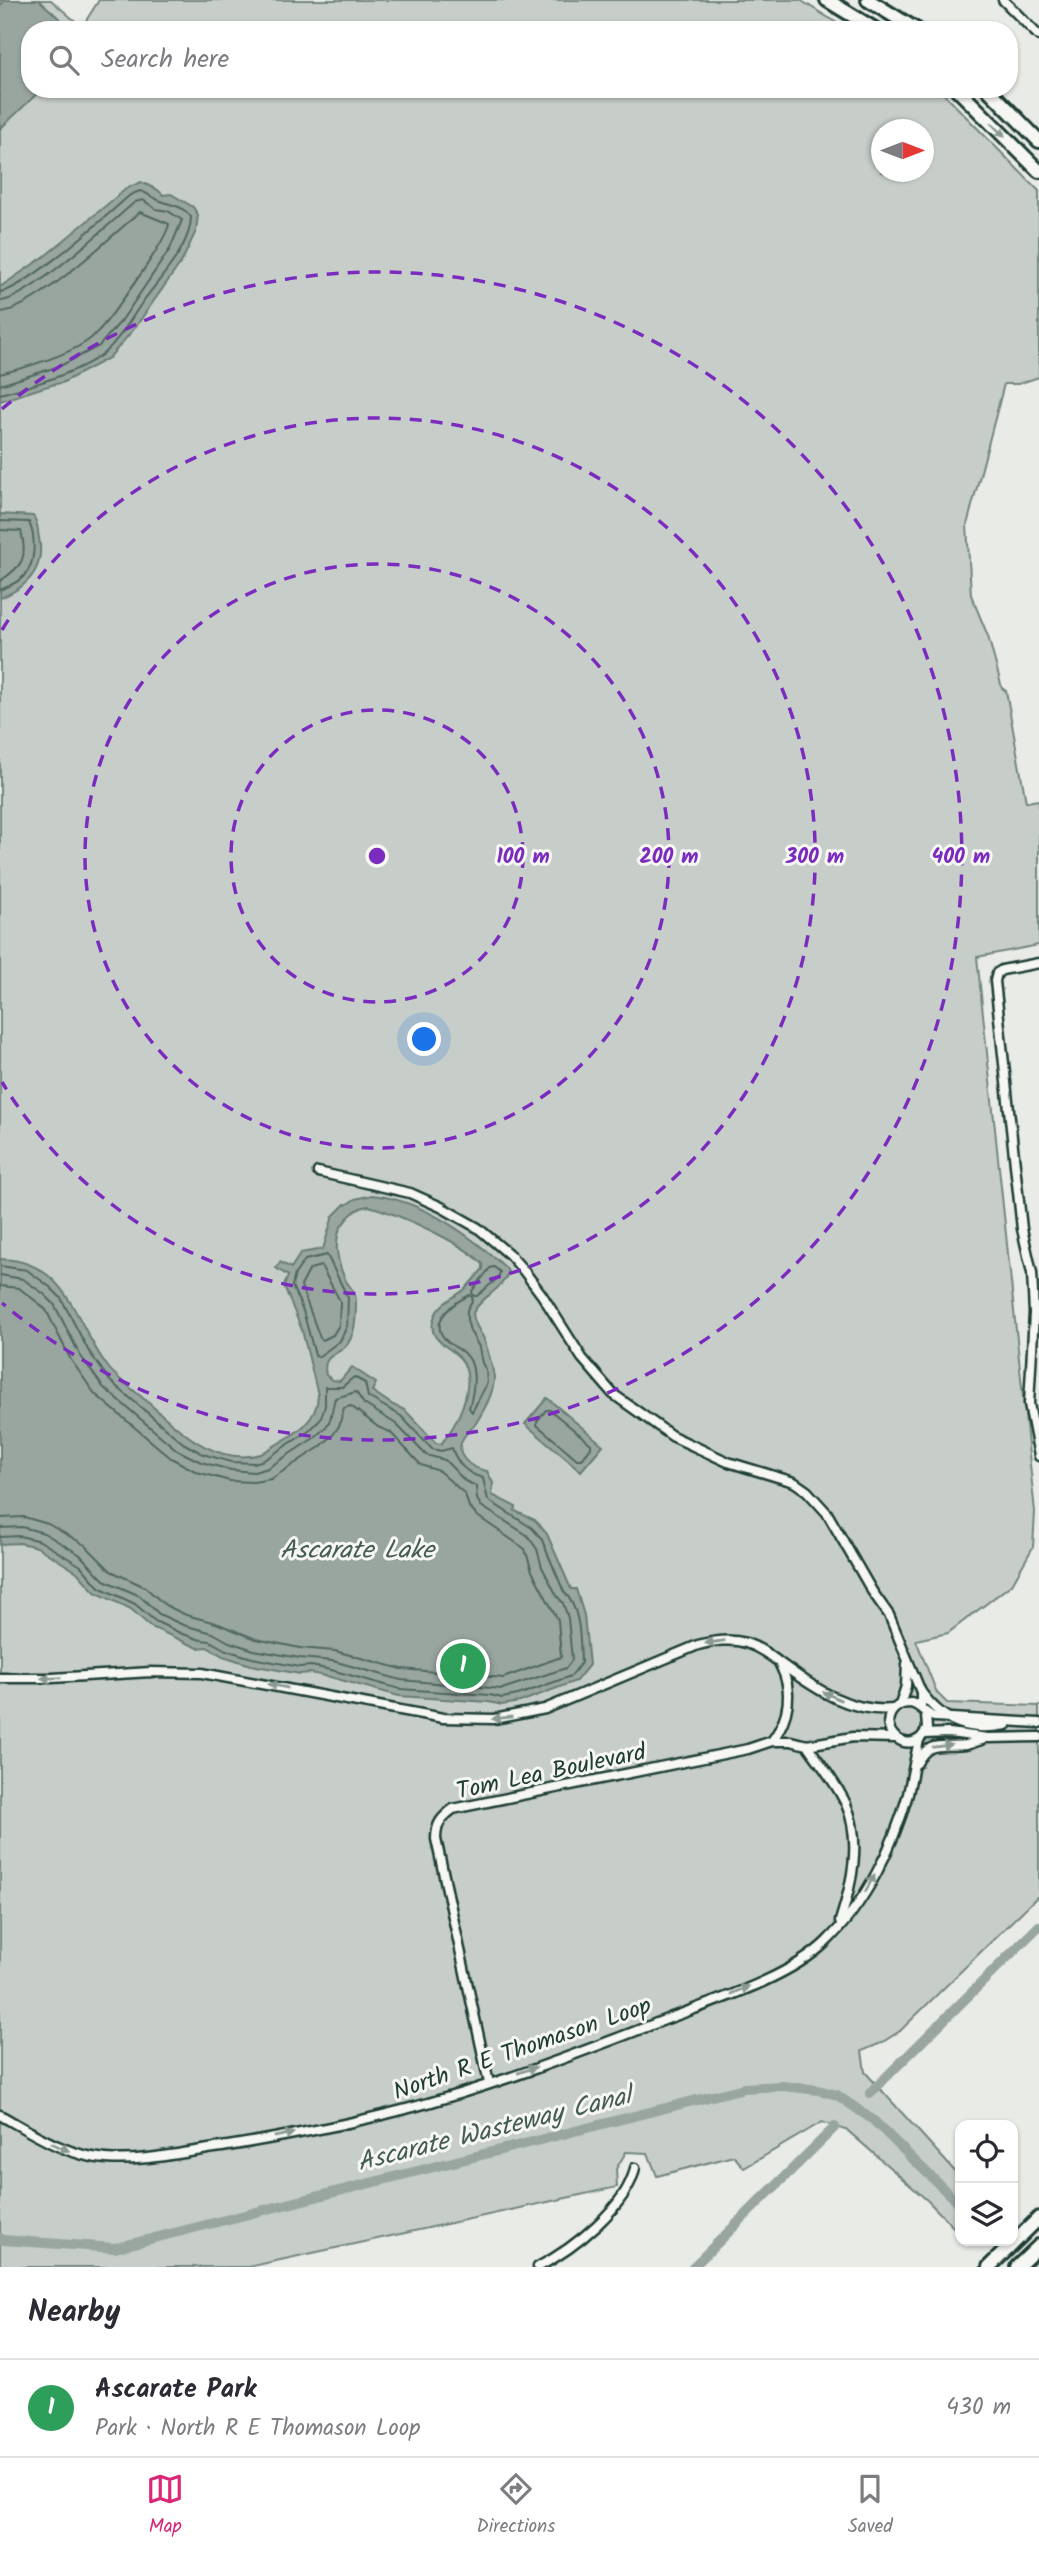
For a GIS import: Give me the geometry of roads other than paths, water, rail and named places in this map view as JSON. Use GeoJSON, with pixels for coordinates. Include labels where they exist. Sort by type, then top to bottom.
{"type":"FeatureCollection","features":[{"type":"Feature","properties":{"kind":"main road"},"geometry":{"type":"LineString","coordinates":[[827,0],[861,21]]}},
{"type":"Feature","properties":{"kind":"main road"},"geometry":{"type":"LineString","coordinates":[[868,0],[902,21]]}},
{"type":"Feature","properties":{"kind":"main road"},"geometry":{"type":"LineString","coordinates":[[966,98],[1039,171]]}},
{"type":"Feature","properties":{"kind":"main road"},"geometry":{"type":"LineString","coordinates":[[997,98],[1039,141]]}},
{"type":"Feature","properties":{"kind":"main road"},"geometry":{"type":"LineString","coordinates":[[989,2267],[1039,2218]]}},
{"type":"Feature","properties":{"kind":"main road"},"geometry":{"type":"LineString","coordinates":[[1017,2267],[1039,2246]]}},
{"type":"Feature","properties":{"kind":"street"},"geometry":{"type":"LineString","coordinates":[[1010,2],[1039,36]]}},
{"type":"Feature","properties":{"kind":"street"},"geometry":{"type":"LineString","coordinates":[[1039,963],[1002,970],[997,973],[995,981],[1022,1229],[1032,1273],[1034,1313],[1029,1404],[1039,1456]]}},
{"type":"Feature","properties":{"kind":"street"},"geometry":{"type":"LineString","coordinates":[[318,1172],[410,1193],[478,1228],[510,1255],[524,1271],[582,1359],[613,1394],[672,1436],[728,1462],[793,1482],[807,1491],[827,1513],[889,1615],[920,1692],[928,1724],[921,1737]]}},
{"type":"Feature","properties":{"kind":"street"},"geometry":{"type":"LineString","coordinates":[[0,1678],[151,1672],[202,1673],[443,1718],[494,1719],[545,1709],[698,1645],[714,1641],[745,1643],[778,1661],[821,1691],[860,1708],[897,1707],[910,1703],[923,1711],[952,1719],[1039,1723]]}},
{"type":"Feature","properties":{"kind":"street"},"geometry":{"type":"LineString","coordinates":[[772,1741],[781,1729],[788,1703],[785,1674],[778,1661]]}},
{"type":"Feature","properties":{"kind":"street"},"geometry":{"type":"LineString","coordinates":[[907,1661],[906,1686],[888,1721],[895,1738],[906,1743],[921,1737],[949,1733],[988,1738],[1039,1737]]}},
{"type":"Feature","properties":{"kind":"street"},"geometry":{"type":"LineString","coordinates":[[920,1692],[937,1712],[952,1719]]}},
{"type":"Feature","properties":{"kind":"street","name":"Tom Lea Boulevard"},"geometry":{"type":"LineString","coordinates":[[489,2083],[436,1839],[436,1830],[443,1816],[453,1809],[729,1753],[772,1741],[791,1741],[807,1745],[853,1737],[895,1738]]}},
{"type":"Feature","properties":{"kind":"street","name":"North R E Thomason Loop"},"geometry":{"type":"LineString","coordinates":[[0,2115],[60,2148],[88,2157],[131,2159],[239,2144],[408,2109],[607,2042],[773,1976],[826,1942],[861,1900],[899,1821],[921,1737]]}},
{"type":"Feature","properties":{"kind":"street"},"geometry":{"type":"LineString","coordinates":[[912,1776],[918,1761],[928,1748],[937,1745],[966,1745],[988,1738]]}},
{"type":"Feature","properties":{"kind":"street"},"geometry":{"type":"LineString","coordinates":[[807,1745],[838,1790],[852,1821],[853,1871],[838,1927]]}},
{"type":"Feature","properties":{"kind":"street"},"geometry":{"type":"LineString","coordinates":[[538,2267],[569,2249],[615,2205],[631,2184],[635,2168]]}},
{"type":"Feature","properties":{"kind":"water"},"geometry":{"type":"Polygon","coordinates":[[[5,0],[39,0],[62,21],[21,21],[21,98],[33,98],[0,129],[0,6],[5,0]]]}},
{"type":"Feature","properties":{"kind":"water"},"geometry":{"type":"Polygon","coordinates":[[[141,182],[163,195],[171,194],[193,207],[198,215],[196,231],[182,261],[134,329],[109,358],[62,383],[0,401],[0,287],[45,256],[127,188],[141,182]]]}},
{"type":"Feature","properties":{"kind":"water"},"geometry":{"type":"Polygon","coordinates":[[[0,514],[33,516],[37,524],[40,549],[37,568],[32,576],[19,588],[0,598],[0,514]]]}},
{"type":"Feature","properties":{"kind":"water","name":"Ascarate Lake"},"geometry":{"type":"Polygon","coordinates":[[[372,1195],[391,1198],[427,1212],[477,1243],[508,1272],[502,1284],[481,1302],[473,1313],[488,1351],[494,1384],[485,1407],[475,1425],[465,1435],[460,1448],[464,1459],[474,1467],[487,1471],[493,1483],[492,1495],[516,1507],[515,1511],[535,1520],[547,1534],[571,1589],[576,1589],[584,1615],[589,1665],[576,1681],[520,1702],[502,1705],[399,1696],[330,1677],[251,1665],[223,1656],[207,1647],[198,1648],[151,1627],[131,1609],[95,1592],[77,1572],[37,1547],[20,1543],[0,1544],[0,1259],[23,1262],[41,1270],[55,1282],[67,1297],[112,1372],[183,1432],[212,1450],[244,1457],[261,1454],[298,1431],[312,1416],[318,1395],[302,1330],[284,1286],[288,1276],[276,1268],[280,1262],[291,1268],[301,1253],[323,1249],[333,1216],[345,1204],[372,1195]],[[369,1206],[359,1209],[346,1220],[338,1234],[340,1266],[356,1297],[355,1319],[349,1342],[327,1360],[326,1375],[332,1380],[340,1381],[352,1367],[376,1383],[372,1391],[405,1410],[436,1443],[441,1444],[463,1406],[467,1374],[460,1358],[434,1334],[434,1318],[443,1305],[470,1284],[483,1269],[483,1264],[445,1238],[369,1206]]]}},
{"type":"Feature","properties":{"kind":"water"},"geometry":{"type":"Polygon","coordinates":[[[547,1398],[603,1445],[581,1471],[525,1424],[547,1398]]]}},
{"type":"Feature","properties":{"kind":"waterway"},"geometry":{"type":"LineString","coordinates":[[870,2093],[1039,1926]]}},
{"type":"Feature","properties":{"kind":"waterway","name":"Ascarate Wasteway Canal"},"geometry":{"type":"LineString","coordinates":[[0,2238],[115,2248],[744,2088],[783,2086],[837,2095],[873,2120],[955,2200]]}},
{"type":"Feature","properties":{"kind":"waterway"},"geometry":{"type":"LineString","coordinates":[[693,2267],[835,2127]]}},
{"type":"Feature","properties":{"kind":"place","name":"Ascarate Park"},"geometry":{"type":"Point","coordinates":[463,1666]}}]}
